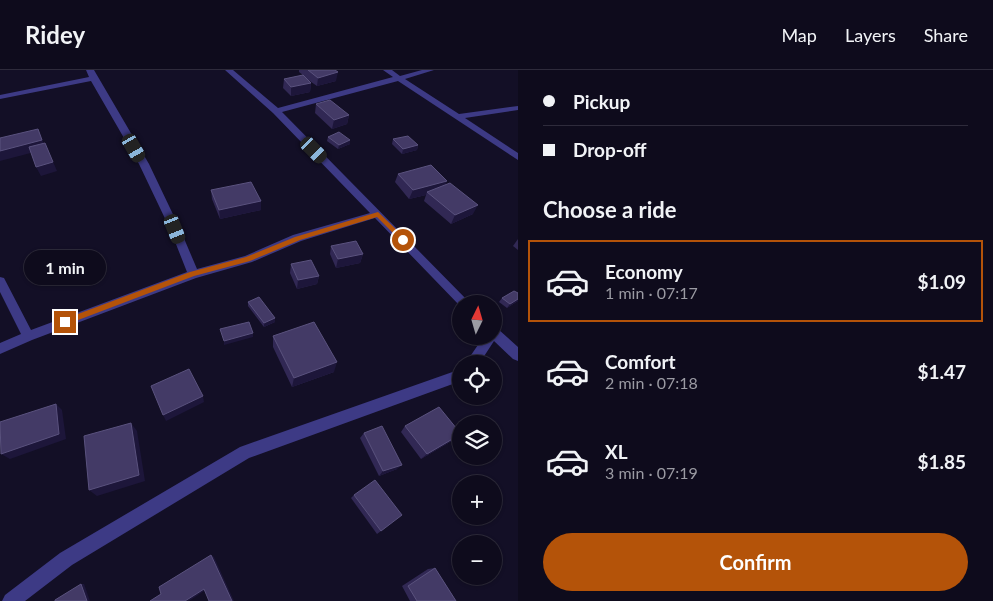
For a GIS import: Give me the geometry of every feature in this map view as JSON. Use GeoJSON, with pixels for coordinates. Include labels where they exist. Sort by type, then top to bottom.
{"type":"FeatureCollection","features":[{"type":"Feature","properties":{"kind":"street"},"geometry":{"type":"LineString","coordinates":[[229,70],[276,111],[457,295]]}},
{"type":"Feature","properties":{"kind":"street"},"geometry":{"type":"LineString","coordinates":[[387,70],[518,158]]}},
{"type":"Feature","properties":{"kind":"street"},"geometry":{"type":"LineString","coordinates":[[276,111],[430,70]]}},
{"type":"Feature","properties":{"kind":"street"},"geometry":{"type":"LineString","coordinates":[[0,97],[91,74],[144,164],[175,229],[193,274]]}},
{"type":"Feature","properties":{"kind":"street"},"geometry":{"type":"LineString","coordinates":[[457,117],[518,108]]}},
{"type":"Feature","properties":{"kind":"street"},"geometry":{"type":"LineString","coordinates":[[0,350],[28,336],[193,274],[248,259],[297,238],[378,214]]}},
{"type":"Feature","properties":{"kind":"street"},"geometry":{"type":"LineString","coordinates":[[0,281],[28,336]]}},
{"type":"Feature","properties":{"kind":"street"},"geometry":{"type":"LineString","coordinates":[[502,340],[518,355]]}},
{"type":"Feature","properties":{"kind":"street"},"geometry":{"type":"LineString","coordinates":[[11,601],[66,559],[245,452],[452,378]]}},
{"type":"Feature","properties":{"kind":"building"},"geometry":{"type":"Polygon","coordinates":[[[308,70],[335,70],[338,72],[318,78],[308,70]]]}},
{"type":"Feature","properties":{"kind":"building"},"geometry":{"type":"Polygon","coordinates":[[[303,75],[311,83],[291,87],[284,79],[303,75]]]}},
{"type":"Feature","properties":{"kind":"building"},"geometry":{"type":"Polygon","coordinates":[[[330,100],[349,115],[334,120],[316,104],[330,100]]]}},
{"type":"Feature","properties":{"kind":"building"},"geometry":{"type":"Polygon","coordinates":[[[38,129],[42,140],[0,151],[0,138],[38,129]]]}},
{"type":"Feature","properties":{"kind":"building"},"geometry":{"type":"Polygon","coordinates":[[[339,132],[350,140],[339,145],[328,137],[339,132]]]}},
{"type":"Feature","properties":{"kind":"building"},"geometry":{"type":"Polygon","coordinates":[[[408,136],[418,145],[403,149],[393,139],[408,136]]]}},
{"type":"Feature","properties":{"kind":"building"},"geometry":{"type":"Polygon","coordinates":[[[45,143],[53,162],[36,167],[29,147],[45,143]]]}},
{"type":"Feature","properties":{"kind":"building"},"geometry":{"type":"Polygon","coordinates":[[[431,165],[447,181],[413,190],[398,174],[431,165]]]}},
{"type":"Feature","properties":{"kind":"building"},"geometry":{"type":"Polygon","coordinates":[[[251,182],[261,201],[219,210],[211,190],[251,182]]]}},
{"type":"Feature","properties":{"kind":"building"},"geometry":{"type":"Polygon","coordinates":[[[450,183],[478,205],[455,215],[427,192],[450,183]]]}},
{"type":"Feature","properties":{"kind":"building"},"geometry":{"type":"Polygon","coordinates":[[[356,241],[363,254],[338,259],[331,246],[356,241]]]}},
{"type":"Feature","properties":{"kind":"building"},"geometry":{"type":"Polygon","coordinates":[[[311,260],[319,276],[298,280],[291,264],[311,260]]]}},
{"type":"Feature","properties":{"kind":"building"},"geometry":{"type":"Polygon","coordinates":[[[514,291],[518,293],[518,299],[510,304],[502,298],[514,291]]]}},
{"type":"Feature","properties":{"kind":"building"},"geometry":{"type":"Polygon","coordinates":[[[259,297],[275,318],[264,323],[248,302],[259,297]]]}},
{"type":"Feature","properties":{"kind":"building"},"geometry":{"type":"Polygon","coordinates":[[[249,322],[253,333],[224,341],[220,329],[249,322]]]}},
{"type":"Feature","properties":{"kind":"building"},"geometry":{"type":"Polygon","coordinates":[[[314,322],[337,362],[294,378],[273,336],[314,322]]]}},
{"type":"Feature","properties":{"kind":"building"},"geometry":{"type":"Polygon","coordinates":[[[189,369],[203,396],[163,415],[151,386],[189,369]]]}},
{"type":"Feature","properties":{"kind":"building"},"geometry":{"type":"Polygon","coordinates":[[[56,404],[59,434],[1,454],[0,422],[56,404]]]}},
{"type":"Feature","properties":{"kind":"building"},"geometry":{"type":"Polygon","coordinates":[[[439,407],[452,423],[452,439],[427,454],[405,426],[439,407]]]}},
{"type":"Feature","properties":{"kind":"building"},"geometry":{"type":"Polygon","coordinates":[[[131,423],[139,475],[89,490],[84,436],[131,423]]]}},
{"type":"Feature","properties":{"kind":"building"},"geometry":{"type":"Polygon","coordinates":[[[382,426],[402,465],[383,471],[364,433],[382,426]]]}},
{"type":"Feature","properties":{"kind":"building"},"geometry":{"type":"Polygon","coordinates":[[[375,480],[402,515],[381,531],[354,495],[375,480]]]}},
{"type":"Feature","properties":{"kind":"building"},"geometry":{"type":"Polygon","coordinates":[[[211,555],[232,601],[209,601],[204,589],[185,601],[150,601],[161,594],[159,587],[211,555]]]}},
{"type":"Feature","properties":{"kind":"building"},"geometry":{"type":"Polygon","coordinates":[[[435,568],[456,601],[417,601],[408,586],[435,568]]]}},
{"type":"Feature","properties":{"kind":"building"},"geometry":{"type":"Polygon","coordinates":[[[81,584],[87,601],[55,601],[55,600],[81,584]]]}},
{"type":"Feature","properties":{"kind":"route"},"geometry":{"type":"LineString","coordinates":[[65,322],[193,274],[248,259],[297,238],[378,214],[403,240]]}}]}
